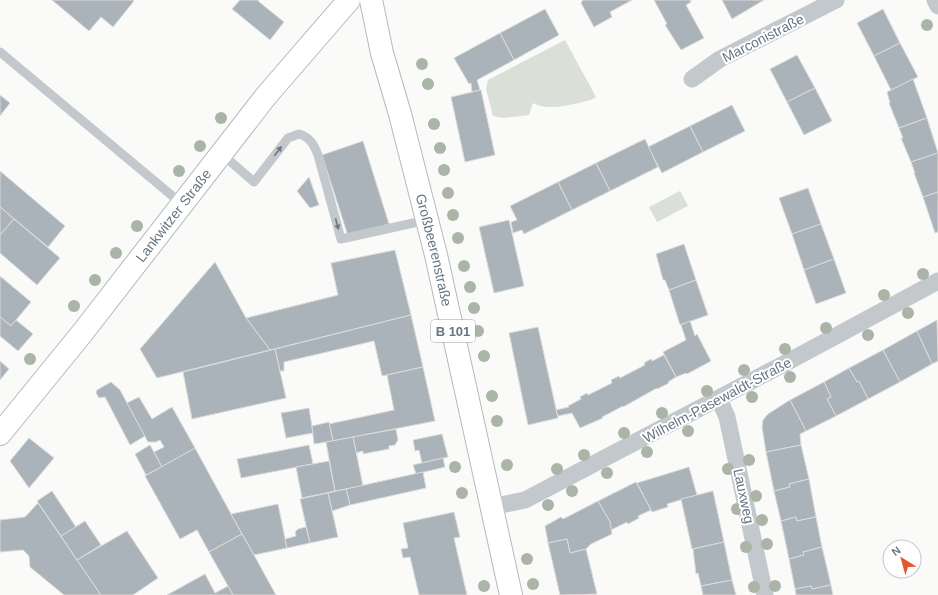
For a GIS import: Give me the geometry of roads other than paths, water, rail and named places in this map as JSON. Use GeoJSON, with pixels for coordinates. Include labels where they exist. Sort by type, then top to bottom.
{"type":"FeatureCollection","features":[{"type":"Feature","properties":{"kind":"main road","name":"Lankwitzer Straße"},"geometry":{"type":"LineString","coordinates":[[0,434],[83,332],[266,96],[349,0]]}},
{"type":"Feature","properties":{"kind":"main road","name":"Großbeerenstraße"},"geometry":{"type":"LineString","coordinates":[[371,0],[382,52],[400,114],[427,220],[511,595]]}},
{"type":"Feature","properties":{"kind":"street","name":"Marconistraße"},"geometry":{"type":"LineString","coordinates":[[692,79],[725,56],[836,0]]}},
{"type":"Feature","properties":{"kind":"street"},"geometry":{"type":"LineString","coordinates":[[935,0],[938,6]]}},
{"type":"Feature","properties":{"kind":"street","name":"Wilhelm-Pasewaldt-Straße"},"geometry":{"type":"LineString","coordinates":[[491,507],[525,500],[719,399],[938,281]]}},
{"type":"Feature","properties":{"kind":"street","name":"Lauxweg"},"geometry":{"type":"LineString","coordinates":[[719,399],[727,417],[765,595]]}},
{"type":"Feature","properties":{"kind":"lane"},"geometry":{"type":"LineString","coordinates":[[0,52],[182,204]]}},
{"type":"Feature","properties":{"kind":"lane"},"geometry":{"type":"LineString","coordinates":[[222,154],[254,182],[288,138],[296,134],[307,137],[314,144],[318,155],[341,239],[427,220]]}}]}
